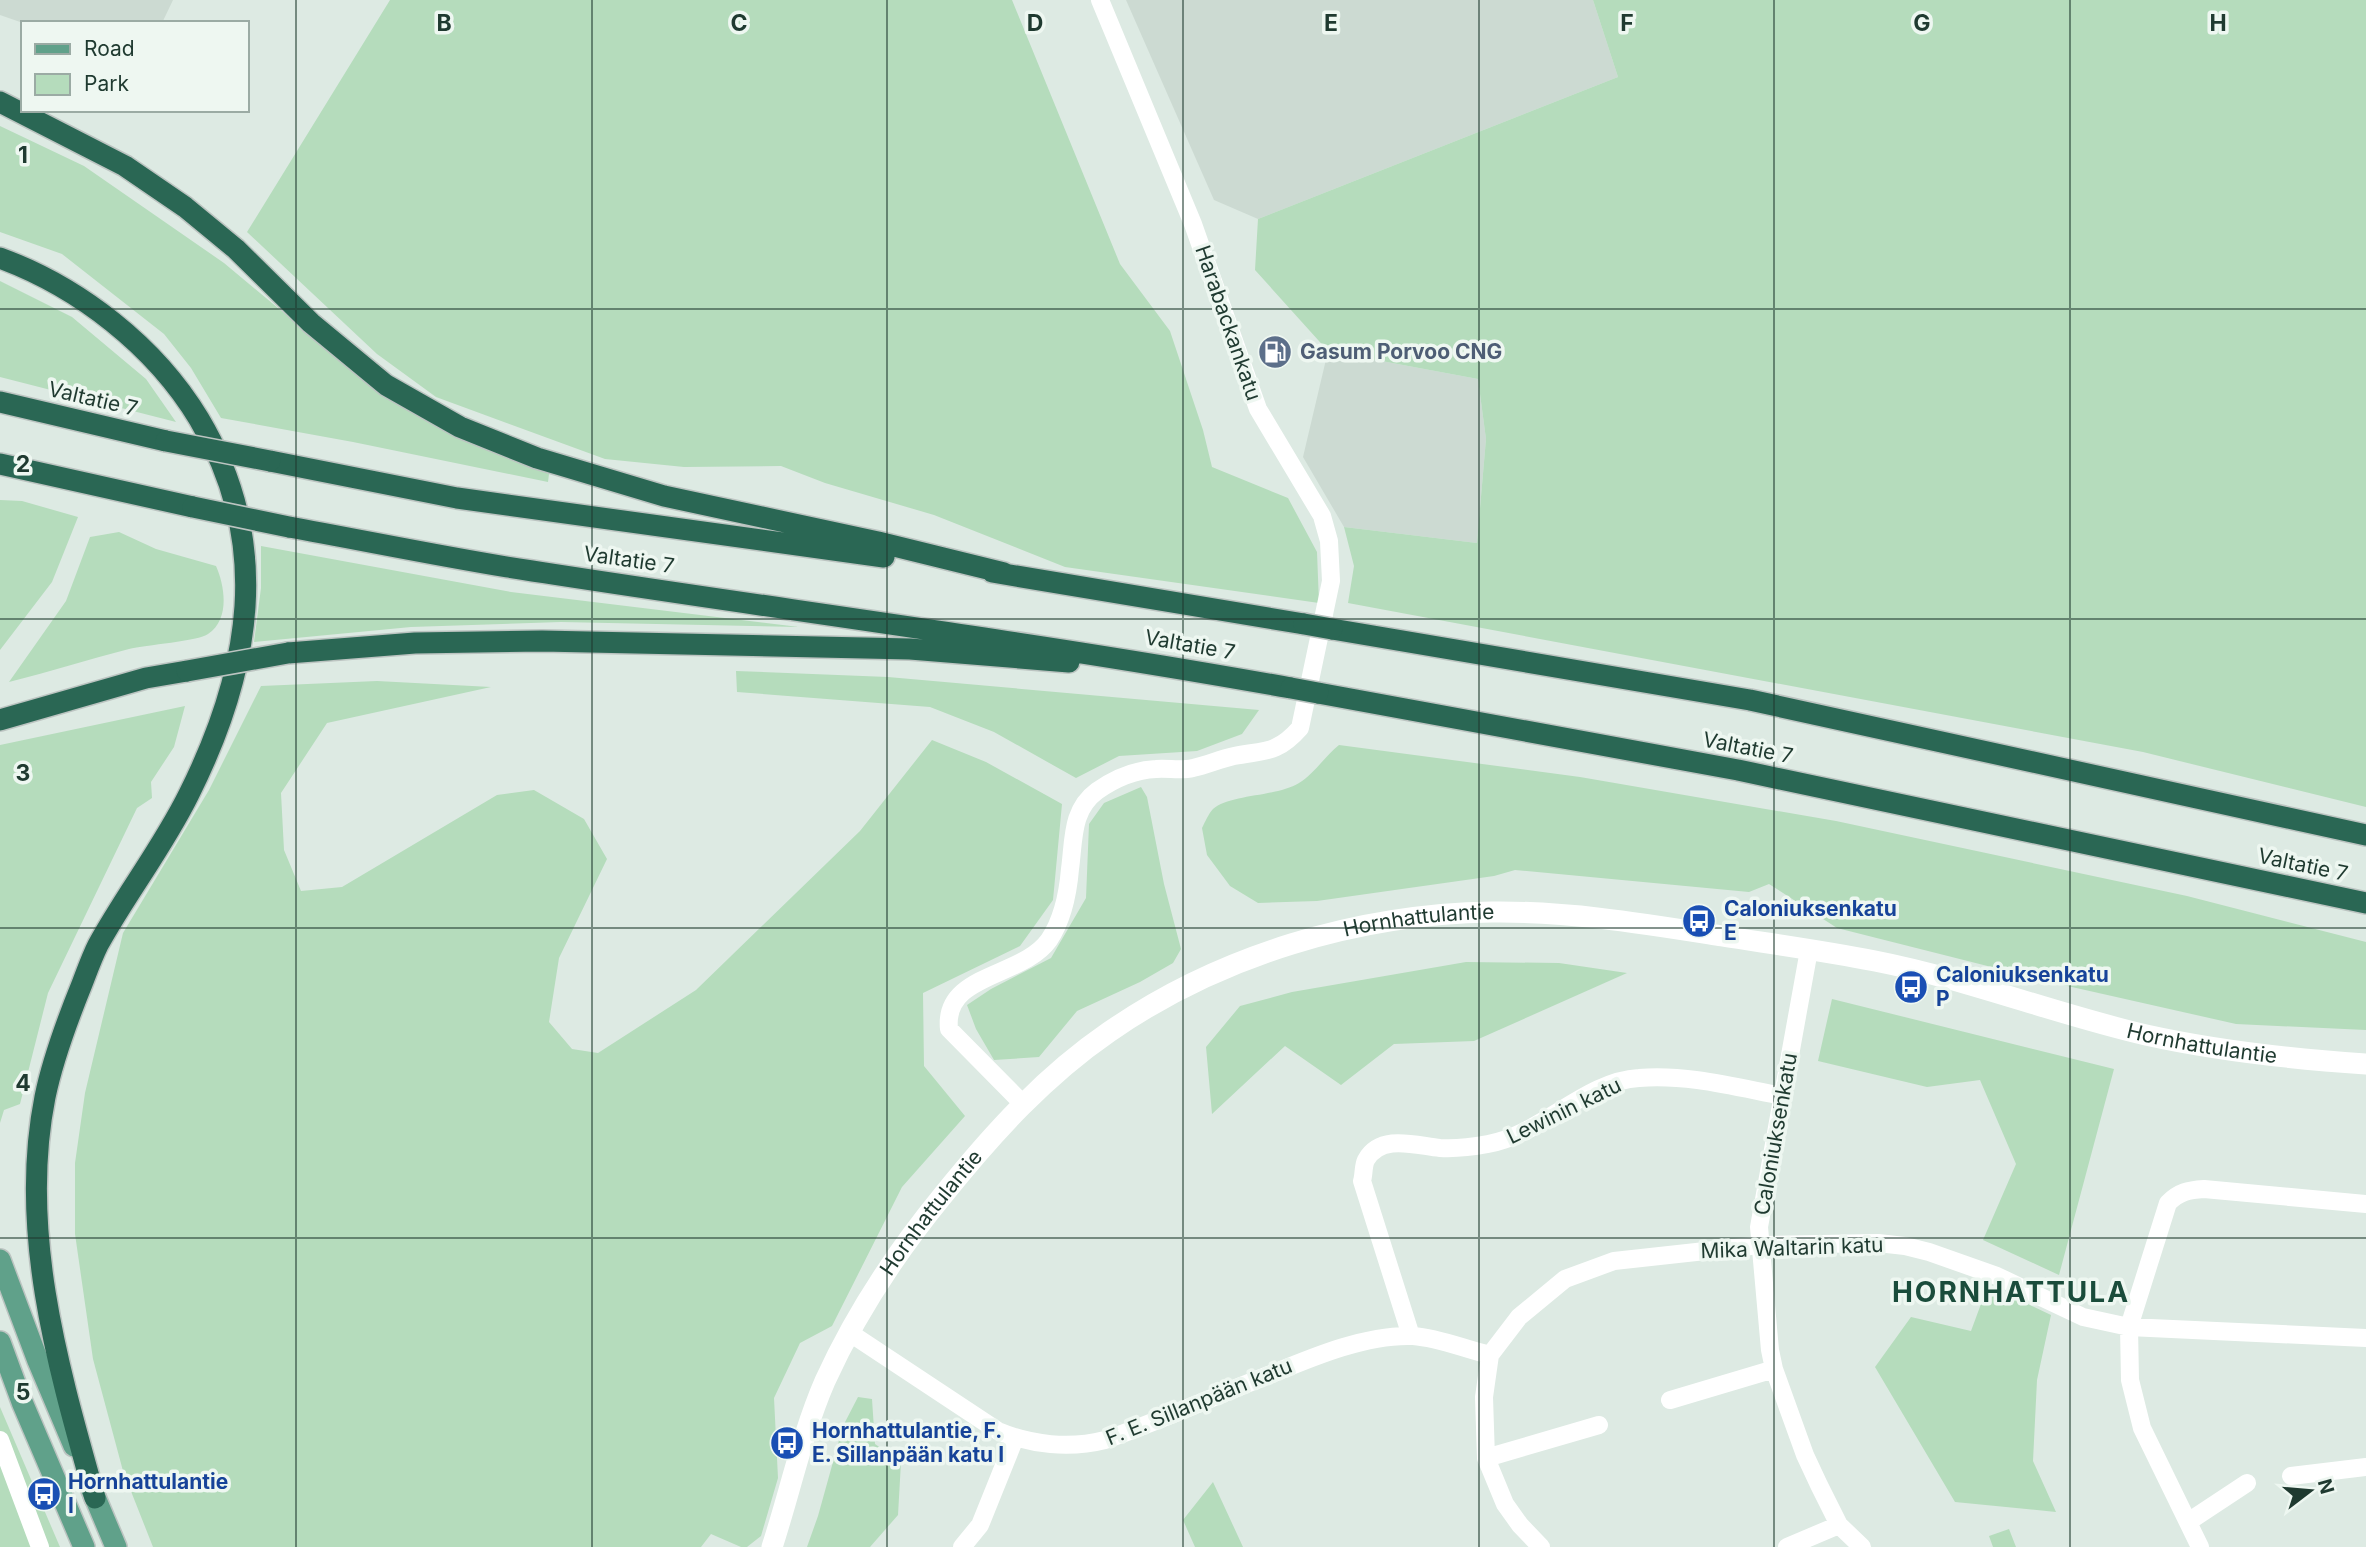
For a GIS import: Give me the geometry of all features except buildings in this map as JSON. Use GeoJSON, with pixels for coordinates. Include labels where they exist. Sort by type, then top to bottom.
{"type":"FeatureCollection","features":[{"type":"Feature","properties":{"kind":"highway"},"geometry":{"type":"LineString","coordinates":[[0,102],[125,166],[185,207],[236,249],[311,323],[386,385],[460,427],[537,458],[664,496],[878,542],[1004,573]]}},
{"type":"Feature","properties":{"kind":"highway"},"geometry":{"type":"LineString","coordinates":[[0,258],[60,286],[101,314],[168,375],[213,444],[232,487],[243,535],[245,622],[235,676],[217,730],[188,796],[97,948],[61,1034],[45,1099],[36,1171],[40,1256],[62,1379],[95,1498]]}},
{"type":"Feature","properties":{"kind":"highway","name":"Valtatie 7"},"geometry":{"type":"LineString","coordinates":[[0,402],[166,441],[457,498],[1004,573],[1750,700],[2366,835]]}},
{"type":"Feature","properties":{"kind":"highway","name":"Valtatie 7"},"geometry":{"type":"LineString","coordinates":[[0,464],[289,527],[506,566],[1158,664],[1738,770],[2366,904]]}},
{"type":"Feature","properties":{"kind":"highway"},"geometry":{"type":"LineString","coordinates":[[0,720],[146,678],[288,653],[415,643],[542,641],[910,649],[1048,662],[1158,664]]}},
{"type":"Feature","properties":{"kind":"main road"},"geometry":{"type":"LineString","coordinates":[[0,1260],[38,1361],[116,1547]]}},
{"type":"Feature","properties":{"kind":"main road"},"geometry":{"type":"LineString","coordinates":[[0,1342],[22,1402],[84,1547]]}},
{"type":"Feature","properties":{"kind":"street","name":"Harabackankatu"},"geometry":{"type":"LineString","coordinates":[[1023,1104],[949,1029],[950,1007],[958,995],[1035,955],[1049,940],[1065,903],[1076,821],[1084,804],[1096,792],[1122,776],[1156,769],[1194,768],[1216,759],[1261,753],[1288,741],[1300,728],[1331,581],[1329,541],[1322,516],[1258,410],[1193,224],[1100,0]]}},
{"type":"Feature","properties":{"kind":"street","name":"Hornhattulantie"},"geometry":{"type":"LineString","coordinates":[[772,1547],[825,1382],[850,1333],[919,1225],[997,1130],[1023,1104],[1106,1034],[1148,1006],[1192,982],[1296,943],[1367,924],[1492,912],[1556,914],[1637,922],[1890,964],[2143,1034],[2206,1047],[2295,1059],[2366,1064]]}},
{"type":"Feature","properties":{"kind":"street","name":"Caloniuksenkatu"},"geometry":{"type":"LineString","coordinates":[[1809,950],[1759,1227],[1760,1245],[1774,1369],[1805,1455],[1839,1525],[1862,1547]]}},
{"type":"Feature","properties":{"kind":"street","name":"Lewinin katu"},"geometry":{"type":"LineString","coordinates":[[1411,1336],[1363,1181],[1366,1161],[1374,1151],[1386,1144],[1454,1149],[1511,1138],[1532,1129],[1605,1087],[1637,1077],[1689,1078],[1782,1096]]}},
{"type":"Feature","properties":{"kind":"street"},"geometry":{"type":"LineString","coordinates":[[2200,1547],[2158,1464],[2135,1408],[2130,1381],[2129,1327],[2168,1203],[2187,1190],[2204,1189],[2366,1204]]}},
{"type":"Feature","properties":{"kind":"street","name":"Mika Waltarin katu"},"geometry":{"type":"LineString","coordinates":[[1541,1547],[1505,1504],[1486,1458],[1484,1397],[1490,1355],[1519,1317],[1566,1279],[1614,1261],[1760,1245],[1852,1242],[1905,1246],[1997,1276],[2083,1317],[2129,1327],[2366,1338]]}},
{"type":"Feature","properties":{"kind":"street","name":"F. E. Sillanpään katu"},"geometry":{"type":"LineString","coordinates":[[850,1333],[998,1431],[1015,1438],[1072,1446],[1098,1442],[1144,1426],[1304,1361],[1351,1345],[1411,1336],[1442,1341],[1490,1355]]}},
{"type":"Feature","properties":{"kind":"street"},"geometry":{"type":"LineString","coordinates":[[1670,1400],[1774,1369]]}},
{"type":"Feature","properties":{"kind":"street"},"geometry":{"type":"LineString","coordinates":[[1486,1458],[1599,1424]]}},
{"type":"Feature","properties":{"kind":"street"},"geometry":{"type":"LineString","coordinates":[[970,1544],[1015,1438]]}},
{"type":"Feature","properties":{"kind":"street"},"geometry":{"type":"LineString","coordinates":[[0,1440],[40,1547]]}},
{"type":"Feature","properties":{"kind":"street"},"geometry":{"type":"LineString","coordinates":[[2291,1476],[2366,1467]]}},
{"type":"Feature","properties":{"kind":"street"},"geometry":{"type":"LineString","coordinates":[[2188,1522],[2247,1483]]}},
{"type":"Feature","properties":{"kind":"street"},"geometry":{"type":"LineString","coordinates":[[1787,1547],[1839,1525]]}},
{"type":"Feature","properties":{"kind":"shaded area"},"geometry":{"type":"Polygon","coordinates":[[[0,0],[173,0],[163,21],[21,22],[0,15],[0,0]]]}},
{"type":"Feature","properties":{"kind":"shaded area"},"geometry":{"type":"Polygon","coordinates":[[[1126,0],[1593,0],[1618,77],[1258,219],[1214,200],[1126,0]]]}},
{"type":"Feature","properties":{"kind":"shaded area"},"geometry":{"type":"Polygon","coordinates":[[[1328,351],[1478,379],[1486,439],[1477,543],[1344,527],[1303,457],[1328,351]]]}},
{"type":"Feature","properties":{"kind":"green space"},"geometry":{"type":"Polygon","coordinates":[[[390,0],[1012,0],[1120,264],[1170,331],[1203,430],[1212,467],[1288,498],[1317,552],[1319,603],[1065,567],[934,515],[825,483],[781,466],[684,467],[605,459],[436,397],[377,354],[247,232],[390,0]]]}},
{"type":"Feature","properties":{"kind":"green space"},"geometry":{"type":"Polygon","coordinates":[[[1593,0],[2366,0],[2366,807],[2143,752],[1348,603],[1354,566],[1344,527],[1477,543],[1486,439],[1478,379],[1328,351],[1255,270],[1258,219],[1618,77],[1593,0]]]}},
{"type":"Feature","properties":{"kind":"green space"},"geometry":{"type":"Polygon","coordinates":[[[0,126],[84,166],[224,263],[363,379],[512,458],[549,474],[548,482],[221,418],[191,368],[164,334],[62,254],[0,232],[0,126]]]}},
{"type":"Feature","properties":{"kind":"green space"},"geometry":{"type":"Polygon","coordinates":[[[0,281],[72,317],[146,379],[176,422],[0,377],[0,281]]]}},
{"type":"Feature","properties":{"kind":"green space"},"geometry":{"type":"Polygon","coordinates":[[[0,500],[22,501],[78,517],[52,582],[0,650],[0,500]]]}},
{"type":"Feature","properties":{"kind":"green space"},"geometry":{"type":"Polygon","coordinates":[[[119,532],[156,549],[216,566],[222,583],[224,602],[223,612],[215,628],[203,636],[129,649],[9,682],[66,601],[90,537],[119,532]]]}},
{"type":"Feature","properties":{"kind":"green space"},"geometry":{"type":"Polygon","coordinates":[[[261,546],[511,592],[799,627],[561,622],[411,627],[254,642],[261,588],[261,546]]]}},
{"type":"Feature","properties":{"kind":"green space"},"geometry":{"type":"Polygon","coordinates":[[[736,671],[888,677],[1259,710],[1242,734],[1197,751],[1119,756],[1076,778],[994,732],[930,707],[737,692],[736,671]]]}},
{"type":"Feature","properties":{"kind":"green space"},"geometry":{"type":"Polygon","coordinates":[[[377,681],[491,687],[327,723],[281,793],[284,850],[301,891],[342,887],[497,795],[534,790],[584,819],[607,859],[559,958],[549,1022],[572,1049],[598,1053],[696,990],[860,831],[932,740],[986,762],[1062,804],[1053,900],[1020,946],[923,993],[924,1066],[965,1116],[902,1187],[832,1326],[800,1343],[774,1398],[778,1478],[761,1536],[747,1547],[711,1534],[701,1547],[153,1547],[123,1471],[93,1359],[75,1234],[75,1163],[85,1093],[123,933],[209,790],[261,686],[377,681]]]}},
{"type":"Feature","properties":{"kind":"green space"},"geometry":{"type":"Polygon","coordinates":[[[185,706],[174,747],[151,782],[152,798],[137,808],[48,993],[20,1104],[4,1110],[0,1123],[0,745],[185,706]]]}},
{"type":"Feature","properties":{"kind":"green space"},"geometry":{"type":"Polygon","coordinates":[[[1339,745],[1580,777],[1836,821],[2187,896],[2366,942],[2366,1030],[2236,1024],[2063,985],[1837,928],[1769,884],[1749,892],[1515,870],[1494,876],[1317,901],[1258,903],[1230,886],[1207,855],[1202,828],[1212,811],[1230,801],[1278,791],[1299,783],[1339,745]]]}},
{"type":"Feature","properties":{"kind":"green space"},"geometry":{"type":"Polygon","coordinates":[[[1141,787],[1147,797],[1164,884],[1181,949],[1173,963],[1140,982],[1077,1011],[1039,1057],[994,1060],[976,1029],[967,1005],[991,989],[1051,958],[1086,898],[1089,824],[1104,803],[1141,787]]]}},
{"type":"Feature","properties":{"kind":"green space"},"geometry":{"type":"Polygon","coordinates":[[[1466,962],[1559,963],[1627,973],[1474,1041],[1394,1044],[1341,1085],[1285,1046],[1212,1114],[1206,1047],[1240,1006],[1292,992],[1466,962]]]}},
{"type":"Feature","properties":{"kind":"green space"},"geometry":{"type":"Polygon","coordinates":[[[1832,999],[2114,1069],[2059,1275],[1983,1240],[2016,1164],[1980,1080],[1927,1087],[1818,1061],[1832,999]]]}},
{"type":"Feature","properties":{"kind":"green space"},"geometry":{"type":"Polygon","coordinates":[[[1988,1285],[2051,1315],[2037,1380],[2033,1461],[2056,1512],[1955,1502],[1875,1367],[1911,1317],[1971,1331],[1988,1285]]]}},
{"type":"Feature","properties":{"kind":"green space"},"geometry":{"type":"Polygon","coordinates":[[[858,1397],[872,1399],[875,1444],[901,1462],[898,1515],[870,1547],[807,1547],[843,1426],[858,1397]]]}},
{"type":"Feature","properties":{"kind":"green space"},"geometry":{"type":"Polygon","coordinates":[[[0,1407],[60,1547],[0,1547],[0,1407]]]}},
{"type":"Feature","properties":{"kind":"green space"},"geometry":{"type":"Polygon","coordinates":[[[1213,1482],[1243,1547],[1195,1547],[1183,1520],[1213,1482]]]}},
{"type":"Feature","properties":{"kind":"green space"},"geometry":{"type":"Polygon","coordinates":[[[2009,1529],[2016,1547],[1993,1547],[1989,1536],[2009,1529]]]}},
{"type":"Feature","properties":{"kind":"place","name":"Gasum Porvoo CNG"},"geometry":{"type":"Point","coordinates":[1275,352]}},
{"type":"Feature","properties":{"kind":"place","name":"Caloniuksenkatu E"},"geometry":{"type":"Point","coordinates":[1699,921]}},
{"type":"Feature","properties":{"kind":"place","name":"Caloniuksenkatu P"},"geometry":{"type":"Point","coordinates":[1911,987]}},
{"type":"Feature","properties":{"kind":"place","name":"Hornhattulantie, F. E. Sillanpään katu I"},"geometry":{"type":"Point","coordinates":[787,1443]}},
{"type":"Feature","properties":{"kind":"place","name":"Hornhattulantie I"},"geometry":{"type":"Point","coordinates":[44,1494]}},
{"type":"Feature","properties":{"kind":"district","name":"HORNHATTULA"},"geometry":{"type":"Point","coordinates":[2011,1292]}}]}
